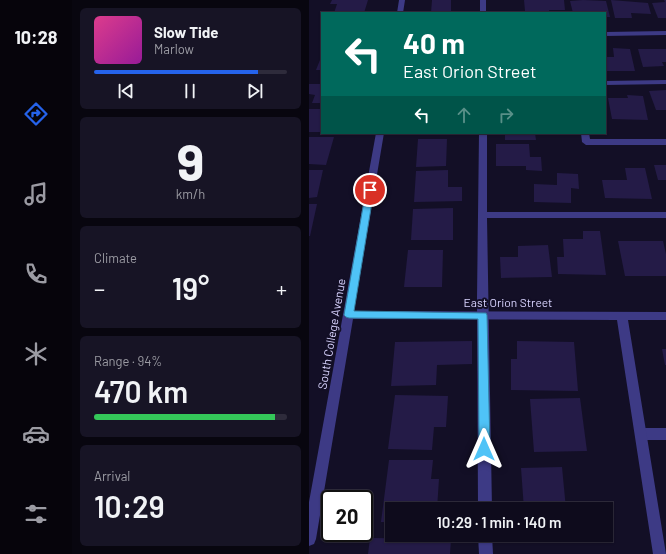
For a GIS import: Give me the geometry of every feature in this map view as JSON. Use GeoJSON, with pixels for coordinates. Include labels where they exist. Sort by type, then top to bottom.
{"type":"FeatureCollection","features":[{"type":"Feature","properties":{"kind":"street"},"geometry":{"type":"LineString","coordinates":[[400,12],[402,0]]}},
{"type":"Feature","properties":{"kind":"street"},"geometry":{"type":"LineString","coordinates":[[483,0],[483,12]]}},
{"type":"Feature","properties":{"kind":"street"},"geometry":{"type":"LineString","coordinates":[[606,34],[666,33]]}},
{"type":"Feature","properties":{"kind":"street"},"geometry":{"type":"LineString","coordinates":[[606,82],[666,82]]}},
{"type":"Feature","properties":{"kind":"street","name":"South College Avenue"},"geometry":{"type":"LineString","coordinates":[[309,539],[380,134]]}},
{"type":"Feature","properties":{"kind":"street"},"geometry":{"type":"LineString","coordinates":[[483,134],[485,502]]}},
{"type":"Feature","properties":{"kind":"street"},"geometry":{"type":"LineString","coordinates":[[585,134],[586,142],[666,142]]}},
{"type":"Feature","properties":{"kind":"street"},"geometry":{"type":"LineString","coordinates":[[483,215],[666,215]]}},
{"type":"Feature","properties":{"kind":"street","name":"East Orion Street"},"geometry":{"type":"LineString","coordinates":[[349,315],[666,316]]}},
{"type":"Feature","properties":{"kind":"street"},"geometry":{"type":"LineString","coordinates":[[622,316],[660,554]]}},
{"type":"Feature","properties":{"kind":"street"},"geometry":{"type":"LineString","coordinates":[[641,434],[666,434]]}},
{"type":"Feature","properties":{"kind":"street"},"geometry":{"type":"LineString","coordinates":[[485,542],[486,554]]}},
{"type":"Feature","properties":{"kind":"building"},"geometry":{"type":"Polygon","coordinates":[[[332,0],[368,0],[364,12],[334,12],[337,4],[330,4],[332,0]]]}},
{"type":"Feature","properties":{"kind":"building"},"geometry":{"type":"Polygon","coordinates":[[[432,0],[451,0],[451,12],[431,12],[432,0]]]}},
{"type":"Feature","properties":{"kind":"building"},"geometry":{"type":"Polygon","coordinates":[[[524,0],[564,0],[565,10],[549,10],[550,12],[525,11],[524,0]]]}},
{"type":"Feature","properties":{"kind":"building"},"geometry":{"type":"Polygon","coordinates":[[[611,0],[648,3],[651,14],[631,13],[632,18],[615,18],[611,0]]]}},
{"type":"Feature","properties":{"kind":"building"},"geometry":{"type":"Polygon","coordinates":[[[664,0],[666,0],[666,18],[658,18],[652,3],[665,2],[664,0]]]}},
{"type":"Feature","properties":{"kind":"building"},"geometry":{"type":"Polygon","coordinates":[[[570,1],[606,1],[610,17],[606,17],[606,12],[573,12],[570,1]]]}},
{"type":"Feature","properties":{"kind":"building"},"geometry":{"type":"Polygon","coordinates":[[[613,48],[630,49],[635,71],[606,71],[606,57],[614,57],[613,48]]]}},
{"type":"Feature","properties":{"kind":"building"},"geometry":{"type":"Polygon","coordinates":[[[638,49],[666,49],[666,62],[662,62],[664,66],[643,67],[638,49]]]}},
{"type":"Feature","properties":{"kind":"building"},"geometry":{"type":"Polygon","coordinates":[[[320,60],[321,60],[321,70],[316,70],[320,60]]]}},
{"type":"Feature","properties":{"kind":"building"},"geometry":{"type":"Polygon","coordinates":[[[309,84],[321,84],[321,103],[312,103],[315,95],[309,94],[309,84]]]}},
{"type":"Feature","properties":{"kind":"building"},"geometry":{"type":"Polygon","coordinates":[[[666,90],[666,110],[656,110],[649,91],[666,90]]]}},
{"type":"Feature","properties":{"kind":"building"},"geometry":{"type":"Polygon","coordinates":[[[627,95],[643,96],[648,120],[612,119],[608,98],[628,98],[627,95]]]}},
{"type":"Feature","properties":{"kind":"building"},"geometry":{"type":"Polygon","coordinates":[[[309,109],[321,109],[321,132],[309,132],[309,109]]]}},
{"type":"Feature","properties":{"kind":"building"},"geometry":{"type":"Polygon","coordinates":[[[505,134],[535,134],[536,140],[505,140],[505,134]]]}},
{"type":"Feature","properties":{"kind":"building"},"geometry":{"type":"Polygon","coordinates":[[[309,137],[334,137],[326,165],[309,164],[309,137]]]}},
{"type":"Feature","properties":{"kind":"building"},"geometry":{"type":"Polygon","coordinates":[[[418,139],[447,139],[446,166],[416,167],[418,139]]]}},
{"type":"Feature","properties":{"kind":"building"},"geometry":{"type":"Polygon","coordinates":[[[496,144],[529,144],[530,157],[541,157],[542,171],[526,170],[526,166],[496,166],[496,144]]]}},
{"type":"Feature","properties":{"kind":"building"},"geometry":{"type":"Polygon","coordinates":[[[654,165],[666,165],[666,180],[658,180],[654,165]]]}},
{"type":"Feature","properties":{"kind":"building"},"geometry":{"type":"Polygon","coordinates":[[[625,168],[645,168],[652,199],[605,198],[602,180],[627,180],[625,168]]]}},
{"type":"Feature","properties":{"kind":"building"},"geometry":{"type":"Polygon","coordinates":[[[309,170],[323,170],[317,197],[309,198],[309,170]]]}},
{"type":"Feature","properties":{"kind":"building"},"geometry":{"type":"Polygon","coordinates":[[[448,170],[448,187],[462,187],[462,201],[414,202],[416,171],[448,170]]]}},
{"type":"Feature","properties":{"kind":"building"},"geometry":{"type":"Polygon","coordinates":[[[557,173],[578,174],[579,189],[571,188],[571,203],[534,202],[534,184],[557,185],[557,173]]]}},
{"type":"Feature","properties":{"kind":"building"},"geometry":{"type":"Polygon","coordinates":[[[309,204],[317,204],[310,236],[309,236],[309,204]]]}},
{"type":"Feature","properties":{"kind":"building"},"geometry":{"type":"Polygon","coordinates":[[[453,208],[453,240],[411,240],[413,209],[453,208]]]}},
{"type":"Feature","properties":{"kind":"building"},"geometry":{"type":"Polygon","coordinates":[[[583,231],[600,231],[606,275],[558,274],[557,257],[564,257],[563,239],[583,239],[583,231]]]}},
{"type":"Feature","properties":{"kind":"building"},"geometry":{"type":"Polygon","coordinates":[[[618,241],[663,241],[666,254],[666,276],[625,276],[618,241]]]}},
{"type":"Feature","properties":{"kind":"building"},"geometry":{"type":"Polygon","coordinates":[[[548,245],[552,277],[501,278],[500,257],[518,257],[518,246],[548,245]]]}},
{"type":"Feature","properties":{"kind":"building"},"geometry":{"type":"Polygon","coordinates":[[[408,250],[443,250],[442,287],[404,287],[408,250]]]}},
{"type":"Feature","properties":{"kind":"building"},"geometry":{"type":"Polygon","coordinates":[[[472,341],[472,364],[437,365],[436,385],[391,386],[395,342],[472,341]]]}},
{"type":"Feature","properties":{"kind":"building"},"geometry":{"type":"Polygon","coordinates":[[[517,341],[574,342],[578,391],[511,390],[511,359],[517,359],[517,341]]]}},
{"type":"Feature","properties":{"kind":"building"},"geometry":{"type":"Polygon","coordinates":[[[662,349],[666,349],[666,365],[665,365],[662,349]]]}},
{"type":"Feature","properties":{"kind":"building"},"geometry":{"type":"Polygon","coordinates":[[[395,395],[448,396],[446,427],[434,427],[432,450],[388,449],[395,395]]]}},
{"type":"Feature","properties":{"kind":"building"},"geometry":{"type":"Polygon","coordinates":[[[580,398],[587,451],[534,452],[530,399],[580,398]]]}},
{"type":"Feature","properties":{"kind":"building"},"geometry":{"type":"Polygon","coordinates":[[[389,460],[433,460],[431,479],[439,479],[437,502],[385,502],[385,522],[381,522],[389,460]]]}},
{"type":"Feature","properties":{"kind":"building"},"geometry":{"type":"Polygon","coordinates":[[[562,467],[565,502],[523,502],[521,468],[562,467]]]}},
{"type":"Feature","properties":{"kind":"building"},"geometry":{"type":"Polygon","coordinates":[[[373,538],[385,538],[385,542],[451,542],[450,554],[368,554],[370,542],[373,542],[373,538]]]}},
{"type":"Feature","properties":{"kind":"route"},"geometry":{"type":"LineString","coordinates":[[370,190],[349,315],[483,315],[484,449]]}}]}
